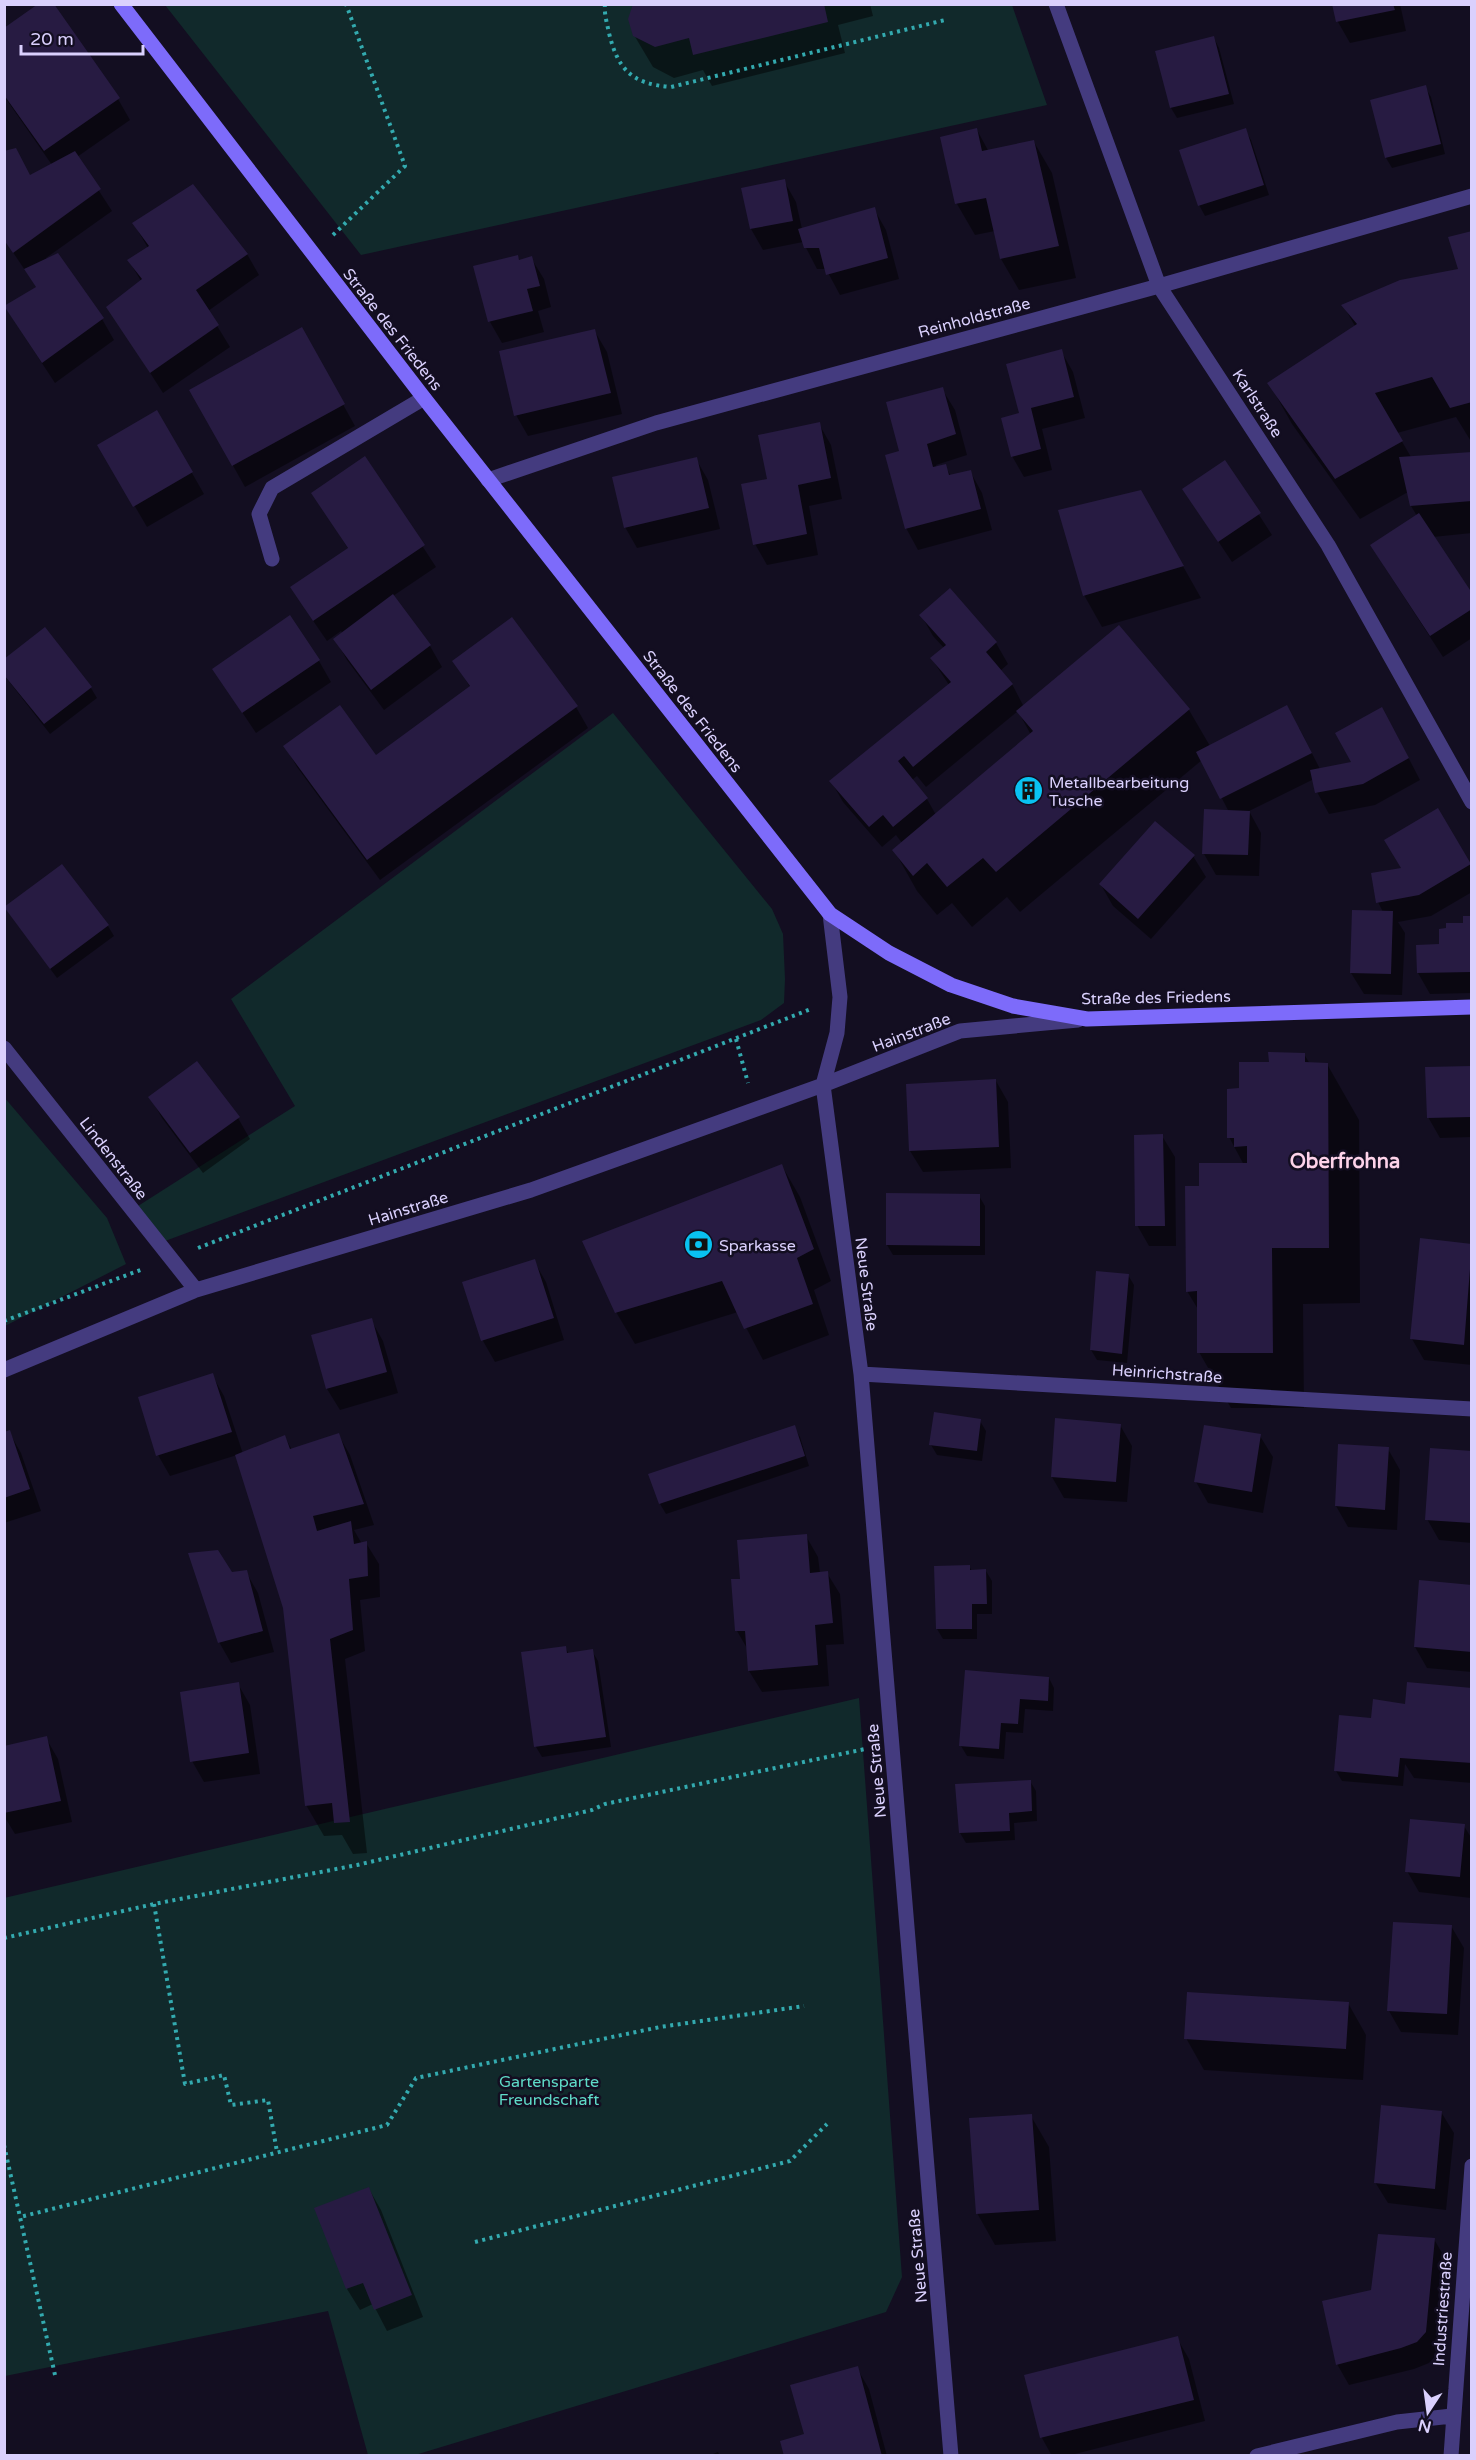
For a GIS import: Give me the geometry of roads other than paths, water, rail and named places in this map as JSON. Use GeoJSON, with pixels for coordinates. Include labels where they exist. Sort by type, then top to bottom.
{"type":"FeatureCollection","features":[{"type":"Feature","properties":{"kind":"main road","name":"Straße des Friedens"},"geometry":{"type":"LineString","coordinates":[[121,4],[424,398],[830,914],[889,953],[951,985],[1013,1006],[1087,1019],[1472,1007]]}},
{"type":"Feature","properties":{"kind":"street","name":"Karlstraße"},"geometry":{"type":"LineString","coordinates":[[1056,4],[1159,286],[1328,545],[1472,802]]}},
{"type":"Feature","properties":{"kind":"street","name":"Reinholdstraße"},"geometry":{"type":"LineString","coordinates":[[488,480],[656,423],[1159,286],[1472,196]]}},
{"type":"Feature","properties":{"kind":"street"},"geometry":{"type":"LineString","coordinates":[[272,559],[259,514],[272,488],[424,398]]}},
{"type":"Feature","properties":{"kind":"street"},"geometry":{"type":"LineString","coordinates":[[823,1085],[837,1034],[840,997],[830,914]]}},
{"type":"Feature","properties":{"kind":"street","name":"Hainstraße"},"geometry":{"type":"LineString","coordinates":[[4,1370],[196,1290],[531,1190],[756,1110],[960,1031],[1087,1019]]}},
{"type":"Feature","properties":{"kind":"street","name":"Lindenstraße"},"geometry":{"type":"LineString","coordinates":[[4,1048],[196,1290]]}},
{"type":"Feature","properties":{"kind":"street","name":"Neue Straße"},"geometry":{"type":"LineString","coordinates":[[823,1085],[861,1374],[951,2456]]}},
{"type":"Feature","properties":{"kind":"street","name":"Heinrichstraße"},"geometry":{"type":"LineString","coordinates":[[861,1374],[1472,1408]]}},
{"type":"Feature","properties":{"kind":"street","name":"Industriestraße"},"geometry":{"type":"LineString","coordinates":[[1451,2456],[1452,2416],[1472,2166]]}},
{"type":"Feature","properties":{"kind":"street"},"geometry":{"type":"LineString","coordinates":[[1257,2456],[1396,2422],[1452,2416]]}},
{"type":"Feature","properties":{"kind":"place","name":"Metallbearbeitung Tusche"},"geometry":{"type":"Point","coordinates":[1028,791]}},
{"type":"Feature","properties":{"kind":"place","name":"Sparkasse"},"geometry":{"type":"Point","coordinates":[698,1245]}},
{"type":"Feature","properties":{"kind":"district","name":"Oberfrohna"},"geometry":{"type":"Point","coordinates":[1345,1161]}},
{"type":"Feature","properties":{"kind":"park label","name":"Gartensparte Freundschaft"},"geometry":{"type":"Point","coordinates":[549,2090]}}]}
